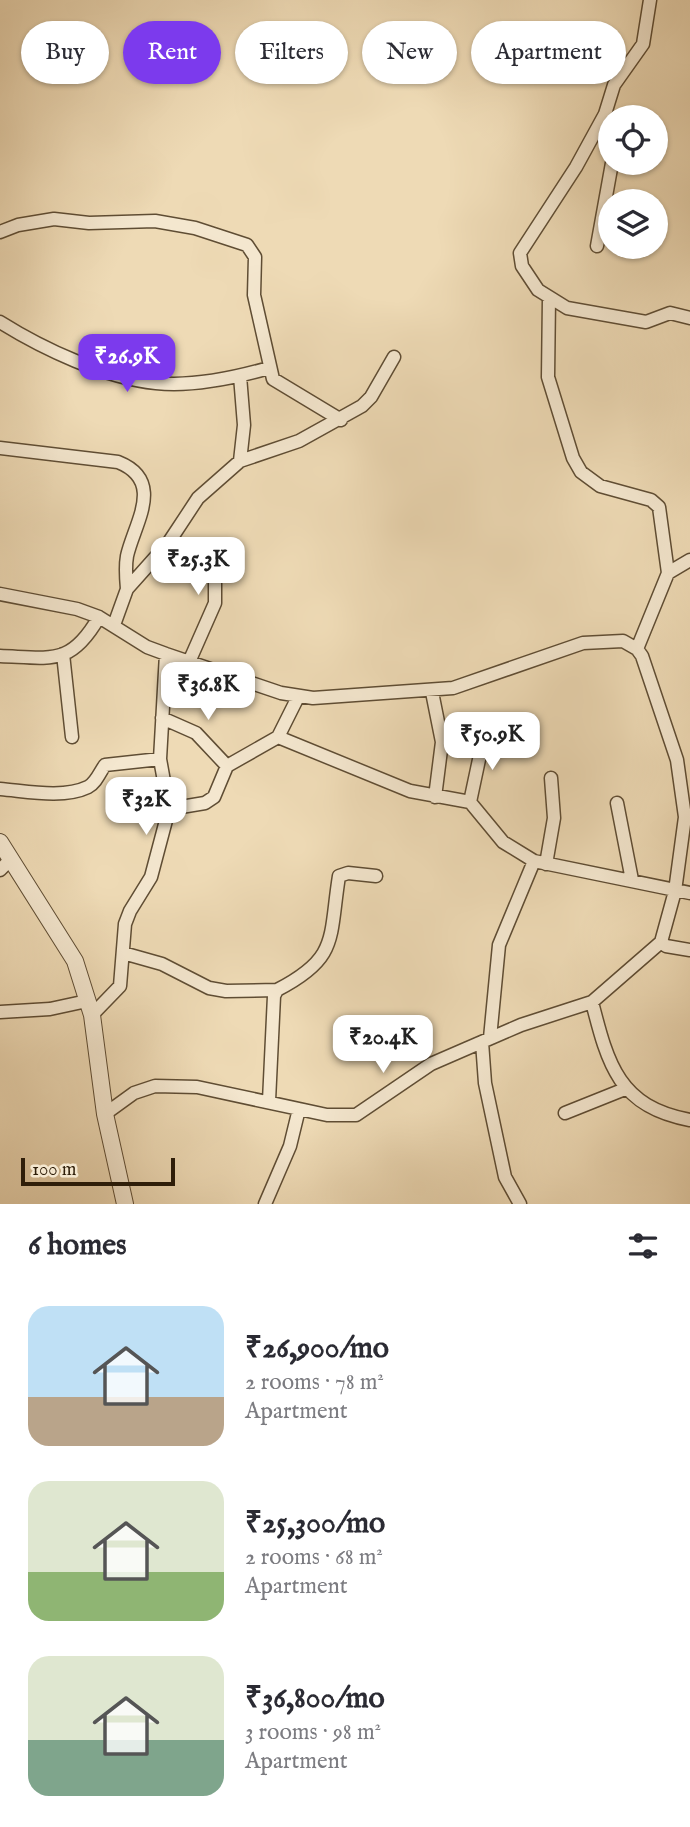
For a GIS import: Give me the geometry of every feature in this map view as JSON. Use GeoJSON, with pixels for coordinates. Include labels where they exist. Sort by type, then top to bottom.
{"type":"FeatureCollection","features":[{"type":"Feature","properties":{"kind":"street"},"geometry":{"type":"LineString","coordinates":[[650,0],[643,44],[614,85],[608,104],[576,167],[520,253],[526,276],[549,298],[567,308],[633,322],[646,323],[670,313],[690,318]]}},
{"type":"Feature","properties":{"kind":"street"},"geometry":{"type":"LineString","coordinates":[[597,246],[610,175]]}},
{"type":"Feature","properties":{"kind":"street"},"geometry":{"type":"LineString","coordinates":[[0,232],[18,225],[54,219],[89,223],[155,221],[195,228],[247,245],[255,257],[254,295],[273,379],[341,420]]}},
{"type":"Feature","properties":{"kind":"street"},"geometry":{"type":"LineString","coordinates":[[549,298],[548,377],[573,458],[581,472],[600,486],[651,500],[659,507],[668,573],[637,649]]}},
{"type":"Feature","properties":{"kind":"street"},"geometry":{"type":"LineString","coordinates":[[0,322],[39,345],[83,363],[156,383],[189,383],[240,376],[269,368]]}},
{"type":"Feature","properties":{"kind":"street"},"geometry":{"type":"LineString","coordinates":[[127,589],[169,542],[198,498],[240,461],[299,441],[341,420],[371,397],[394,357]]}},
{"type":"Feature","properties":{"kind":"street"},"geometry":{"type":"LineString","coordinates":[[240,376],[244,425],[240,461]]}},
{"type":"Feature","properties":{"kind":"street"},"geometry":{"type":"LineString","coordinates":[[0,448],[118,462],[128,466],[144,492],[145,508],[127,555],[127,589],[114,625]]}},
{"type":"Feature","properties":{"kind":"street"},"geometry":{"type":"LineString","coordinates":[[169,542],[212,561],[215,565],[215,603],[189,663]]}},
{"type":"Feature","properties":{"kind":"street"},"geometry":{"type":"LineString","coordinates":[[668,573],[690,560]]}},
{"type":"Feature","properties":{"kind":"street"},"geometry":{"type":"LineString","coordinates":[[0,594],[56,603],[99,617],[147,647],[298,697],[432,692],[453,688],[583,643],[623,641],[637,649],[649,673],[677,760],[687,840],[661,942],[592,1002],[486,1040],[431,1064],[355,1115],[327,1115],[197,1087],[155,1086],[134,1093],[106,1114]]}},
{"type":"Feature","properties":{"kind":"street"},"geometry":{"type":"LineString","coordinates":[[0,656],[63,654],[81,646],[99,617]]}},
{"type":"Feature","properties":{"kind":"street"},"geometry":{"type":"LineString","coordinates":[[63,654],[72,737]]}},
{"type":"Feature","properties":{"kind":"street"},"geometry":{"type":"LineString","coordinates":[[0,1012],[90,1008],[120,986],[125,924],[159,858],[169,809],[160,759],[166,654]]}},
{"type":"Feature","properties":{"kind":"street"},"geometry":{"type":"LineString","coordinates":[[432,692],[442,754],[435,797]]}},
{"type":"Feature","properties":{"kind":"street"},"geometry":{"type":"LineString","coordinates":[[169,809],[205,803],[214,797],[227,766],[278,737],[298,697]]}},
{"type":"Feature","properties":{"kind":"street"},"geometry":{"type":"LineString","coordinates":[[162,718],[196,733],[227,766]]}},
{"type":"Feature","properties":{"kind":"street"},"geometry":{"type":"LineString","coordinates":[[470,802],[484,736]]}},
{"type":"Feature","properties":{"kind":"street"},"geometry":{"type":"LineString","coordinates":[[278,737],[361,774],[435,797],[470,802],[503,842],[540,862],[690,893]]}},
{"type":"Feature","properties":{"kind":"street"},"geometry":{"type":"LineString","coordinates":[[0,789],[79,789],[95,782],[105,765],[160,759]]}},
{"type":"Feature","properties":{"kind":"street"},"geometry":{"type":"LineString","coordinates":[[520,1204],[505,1177],[485,1083],[486,1040],[499,945],[540,862],[554,818],[551,778]]}},
{"type":"Feature","properties":{"kind":"street"},"geometry":{"type":"LineString","coordinates":[[617,803],[632,880]]}},
{"type":"Feature","properties":{"kind":"street"},"geometry":{"type":"LineString","coordinates":[[0,842],[5,865],[58,930],[75,961],[90,1008],[106,1114],[125,1204]]}},
{"type":"Feature","properties":{"kind":"street"},"geometry":{"type":"LineString","coordinates":[[123,953],[162,964],[209,988],[226,991],[277,989],[315,967],[322,958],[328,945],[339,876],[348,873],[376,876]]}},
{"type":"Feature","properties":{"kind":"street"},"geometry":{"type":"LineString","coordinates":[[661,942],[666,946],[690,950]]}},
{"type":"Feature","properties":{"kind":"street"},"geometry":{"type":"LineString","coordinates":[[269,1101],[273,1002],[277,989]]}},
{"type":"Feature","properties":{"kind":"street"},"geometry":{"type":"LineString","coordinates":[[592,1002],[601,1038],[625,1090],[647,1106],[667,1115],[690,1120]]}},
{"type":"Feature","properties":{"kind":"street"},"geometry":{"type":"LineString","coordinates":[[565,1113],[625,1090]]}},
{"type":"Feature","properties":{"kind":"street"},"geometry":{"type":"LineString","coordinates":[[265,1204],[290,1146],[299,1109]]}}]}
